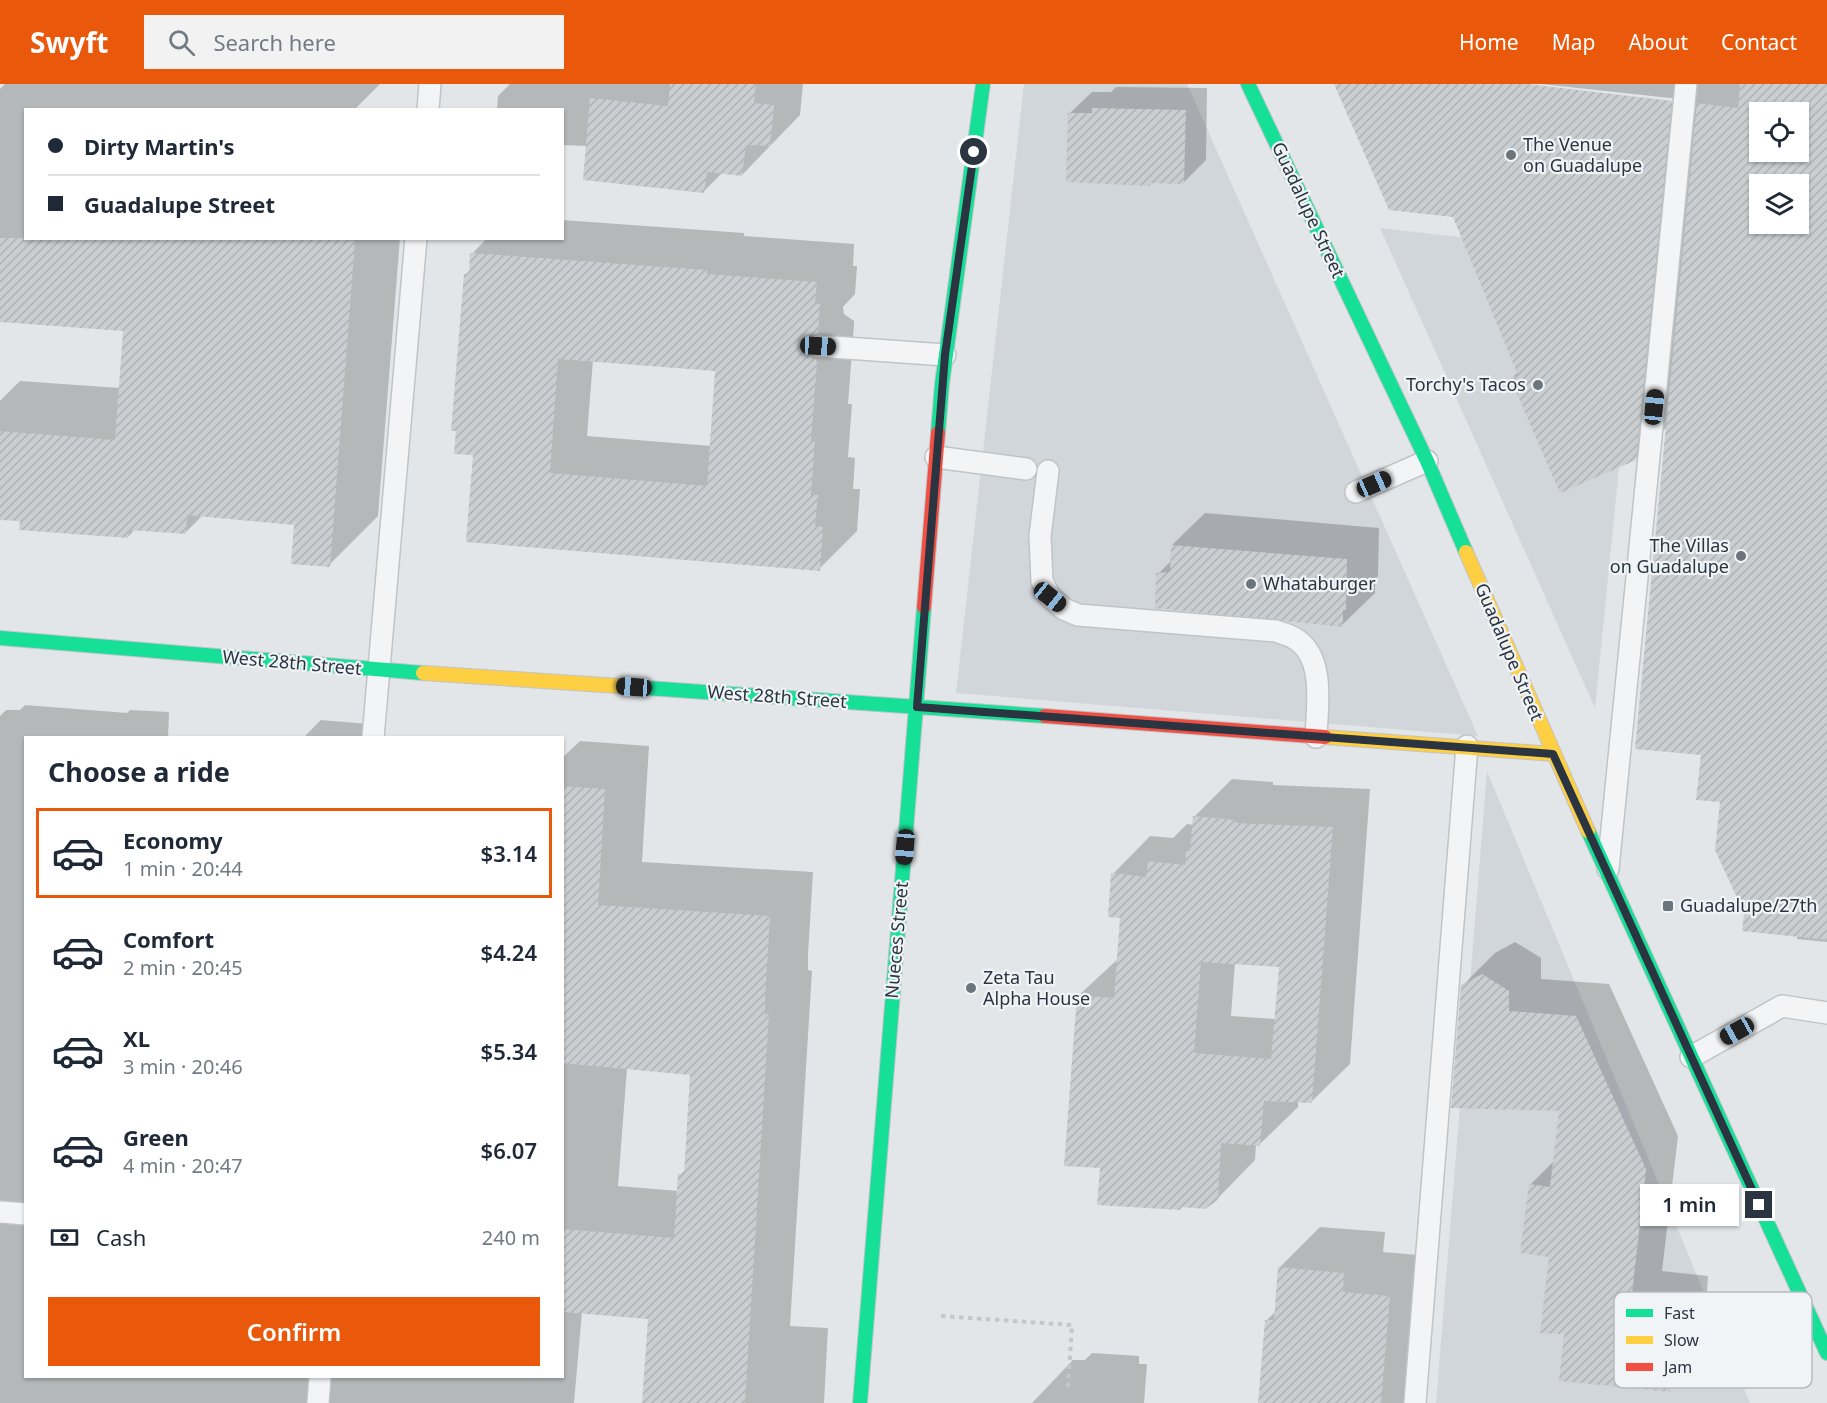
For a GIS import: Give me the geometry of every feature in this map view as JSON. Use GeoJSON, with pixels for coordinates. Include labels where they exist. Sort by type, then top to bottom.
{"type":"FeatureCollection","features":[{"type":"Feature","properties":{"kind":"street","name":"Nueces Street"},"geometry":{"type":"LineString","coordinates":[[860,1403],[945,355],[983,84]]}},
{"type":"Feature","properties":{"kind":"street","name":"Guadalupe Street"},"geometry":{"type":"LineString","coordinates":[[1248,84],[1427,461],[1553,754],[1799,1292]]}},
{"type":"Feature","properties":{"kind":"street","name":"West 28th Street"},"geometry":{"type":"LineString","coordinates":[[0,638],[378,670],[1467,746],[1553,754]]}},
{"type":"Feature","properties":{"kind":"street","name":"Guadalupe Street"},"geometry":{"type":"LineString","coordinates":[[1812,1320],[1827,1353]]}},
{"type":"Feature","properties":{"kind":"lane"},"geometry":{"type":"LineString","coordinates":[[428,108],[430,84]]}},
{"type":"Feature","properties":{"kind":"lane"},"geometry":{"type":"LineString","coordinates":[[1607,873],[1686,84]]}},
{"type":"Feature","properties":{"kind":"lane"},"geometry":{"type":"LineString","coordinates":[[372,736],[416,240]]}},
{"type":"Feature","properties":{"kind":"lane"},"geometry":{"type":"LineString","coordinates":[[818,346],[945,355]]}},
{"type":"Feature","properties":{"kind":"lane"},"geometry":{"type":"LineString","coordinates":[[936,457],[1026,469]]}},
{"type":"Feature","properties":{"kind":"lane"},"geometry":{"type":"LineString","coordinates":[[1356,492],[1427,461]]}},
{"type":"Feature","properties":{"kind":"lane"},"geometry":{"type":"LineString","coordinates":[[1048,471],[1040,536],[1042,581],[1050,597],[1078,615],[1276,632],[1295,638],[1306,650],[1315,669],[1318,694],[1316,737]]}},
{"type":"Feature","properties":{"kind":"lane"},"geometry":{"type":"LineString","coordinates":[[1415,1403],[1467,746]]}},
{"type":"Feature","properties":{"kind":"lane"},"geometry":{"type":"LineString","coordinates":[[1691,1057],[1782,1006],[1827,1013]]}},
{"type":"Feature","properties":{"kind":"lane"},"geometry":{"type":"LineString","coordinates":[[0,1212],[24,1214]]}},
{"type":"Feature","properties":{"kind":"lane"},"geometry":{"type":"LineString","coordinates":[[318,1403],[320,1378]]}},
{"type":"Feature","properties":{"kind":"path"},"geometry":{"type":"LineString","coordinates":[[941,1316],[1072,1325],[1068,1388]]}},
{"type":"Feature","properties":{"kind":"shaded area"},"geometry":{"type":"Polygon","coordinates":[[[1024,84],[1187,84],[1478,736],[956,693],[1024,84]]]}},
{"type":"Feature","properties":{"kind":"shaded area"},"geometry":{"type":"Polygon","coordinates":[[[1380,228],[1640,258],[1595,708],[1380,228]]]}},
{"type":"Feature","properties":{"kind":"shaded area"},"geometry":{"type":"Polygon","coordinates":[[[1487,771],[1704,1292],[1614,1292],[1614,1388],[1744,1388],[1750,1403],[1436,1403],[1487,771]]]}},
{"type":"Feature","properties":{"kind":"building"},"geometry":{"type":"Polygon","coordinates":[[[670,84],[756,84],[754,103],[774,105],[770,146],[746,145],[742,176],[707,172],[704,193],[583,180],[590,98],[668,106],[670,84]]]}},
{"type":"Feature","properties":{"kind":"building"},"geometry":{"type":"Polygon","coordinates":[[[1334,84],[1527,84],[1672,101],[1636,460],[1560,493],[1510,378],[1518,375],[1453,217],[1389,210],[1334,84]]]}},
{"type":"Feature","properties":{"kind":"building","name":"The Villas on Guadalupe"},"geometry":{"type":"Polygon","coordinates":[[[1740,84],[1827,84],[1827,940],[1742,931],[1744,913],[1715,850],[1720,802],[1696,800],[1701,755],[1635,749],[1697,103],[1738,108],[1740,84]]]}},
{"type":"Feature","properties":{"kind":"building"},"geometry":{"type":"Polygon","coordinates":[[[1092,108],[1186,110],[1184,184],[1150,183],[1150,186],[1066,182],[1068,113],[1092,113],[1092,108]]]}},
{"type":"Feature","properties":{"kind":"building"},"geometry":{"type":"Polygon","coordinates":[[[0,238],[355,241],[330,567],[291,564],[294,525],[187,515],[186,534],[129,530],[128,538],[19,530],[20,521],[0,520],[0,431],[115,440],[123,331],[0,322],[0,238]]]}},
{"type":"Feature","properties":{"kind":"building"},"geometry":{"type":"Polygon","coordinates":[[[470,253],[707,270],[707,274],[817,282],[815,304],[820,304],[818,333],[808,338],[805,346],[807,352],[816,359],[817,363],[811,441],[815,441],[811,495],[818,495],[815,526],[823,527],[820,571],[466,542],[473,455],[454,454],[456,431],[451,431],[464,274],[469,274],[470,253]],[[558,359],[550,473],[707,486],[715,371],[558,359]]]}},
{"type":"Feature","properties":{"kind":"building","name":"Whataburger"},"geometry":{"type":"Polygon","coordinates":[[[1171,545],[1347,559],[1346,610],[1343,610],[1343,627],[1155,608],[1156,573],[1170,572],[1171,545]]]}},
{"type":"Feature","properties":{"kind":"building"},"geometry":{"type":"Polygon","coordinates":[[[564,786],[605,789],[598,905],[770,916],[765,1000],[765,1014],[769,1014],[745,1403],[642,1403],[648,1319],[564,1312],[564,1229],[674,1238],[678,1174],[684,1174],[690,1075],[564,1063],[564,786]]]}},
{"type":"Feature","properties":{"kind":"building"},"geometry":{"type":"Polygon","coordinates":[[[1193,816],[1236,820],[1236,823],[1333,827],[1312,1103],[1264,1101],[1260,1146],[1221,1143],[1218,1200],[1205,1209],[1181,1207],[1181,1210],[1097,1205],[1100,1168],[1064,1166],[1077,995],[1114,998],[1120,918],[1108,917],[1111,873],[1146,877],[1148,861],[1185,865],[1186,851],[1190,851],[1193,816]],[[1201,962],[1194,1053],[1271,1059],[1279,967],[1201,962]]]}},
{"type":"Feature","properties":{"kind":"building"},"geometry":{"type":"Polygon","coordinates":[[[1482,974],[1509,991],[1509,1011],[1576,1016],[1646,1169],[1632,1292],[1614,1292],[1614,1386],[1559,1381],[1564,1334],[1540,1333],[1549,1257],[1520,1253],[1529,1184],[1550,1187],[1559,1111],[1451,1108],[1461,985],[1482,974]]]}},
{"type":"Feature","properties":{"kind":"building"},"geometry":{"type":"Polygon","coordinates":[[[1278,1267],[1344,1273],[1343,1292],[1390,1296],[1381,1403],[1258,1403],[1265,1320],[1274,1320],[1278,1267]]]}},
{"type":"Feature","properties":{"kind":"building"},"geometry":{"type":"Polygon","coordinates":[[[1630,1388],[1671,1388],[1671,1392],[1630,1388]]]}},
{"type":"Feature","properties":{"kind":"traffic: fast"},"geometry":{"type":"LineString","coordinates":[[938,433],[942,384],[983,84]]}},
{"type":"Feature","properties":{"kind":"traffic: fast"},"geometry":{"type":"LineString","coordinates":[[1248,84],[1427,461],[1466,552]]}},
{"type":"Feature","properties":{"kind":"traffic: fast"},"geometry":{"type":"LineString","coordinates":[[860,1403],[924,607]]}},
{"type":"Feature","properties":{"kind":"traffic: fast"},"geometry":{"type":"LineString","coordinates":[[0,638],[423,673]]}},
{"type":"Feature","properties":{"kind":"traffic: fast"},"geometry":{"type":"LineString","coordinates":[[619,686],[1045,716]]}},
{"type":"Feature","properties":{"kind":"traffic: fast"},"geometry":{"type":"LineString","coordinates":[[1588,831],[1799,1292]]}},
{"type":"Feature","properties":{"kind":"traffic: fast"},"geometry":{"type":"LineString","coordinates":[[1812,1320],[1827,1353]]}},
{"type":"Feature","properties":{"kind":"traffic: slow"},"geometry":{"type":"LineString","coordinates":[[1466,552],[1588,831]]}},
{"type":"Feature","properties":{"kind":"traffic: slow"},"geometry":{"type":"LineString","coordinates":[[423,673],[619,686]]}},
{"type":"Feature","properties":{"kind":"traffic: slow"},"geometry":{"type":"LineString","coordinates":[[1325,737],[1553,754]]}},
{"type":"Feature","properties":{"kind":"traffic: jam"},"geometry":{"type":"LineString","coordinates":[[924,607],[938,433]]}},
{"type":"Feature","properties":{"kind":"traffic: jam"},"geometry":{"type":"LineString","coordinates":[[1045,716],[1325,737]]}},
{"type":"Feature","properties":{"kind":"place","name":"The Venue on Guadalupe"},"geometry":{"type":"Point","coordinates":[1511,155]}},
{"type":"Feature","properties":{"kind":"place","name":"Torchy's Tacos"},"geometry":{"type":"Point","coordinates":[1538,385]}},
{"type":"Feature","properties":{"kind":"place","name":"The Villas on Guadalupe"},"geometry":{"type":"Point","coordinates":[1741,556]}},
{"type":"Feature","properties":{"kind":"place","name":"Whataburger"},"geometry":{"type":"Point","coordinates":[1251,584]}},
{"type":"Feature","properties":{"kind":"place","name":"Guadalupe/27th"},"geometry":{"type":"Point","coordinates":[1668,906]}},
{"type":"Feature","properties":{"kind":"place","name":"Zeta Tau Alpha House"},"geometry":{"type":"Point","coordinates":[971,988]}},
{"type":"Feature","properties":{"kind":"route"},"geometry":{"type":"LineString","coordinates":[[974,152],[945,355],[917,707],[1553,754],[1759,1205]]}}]}
